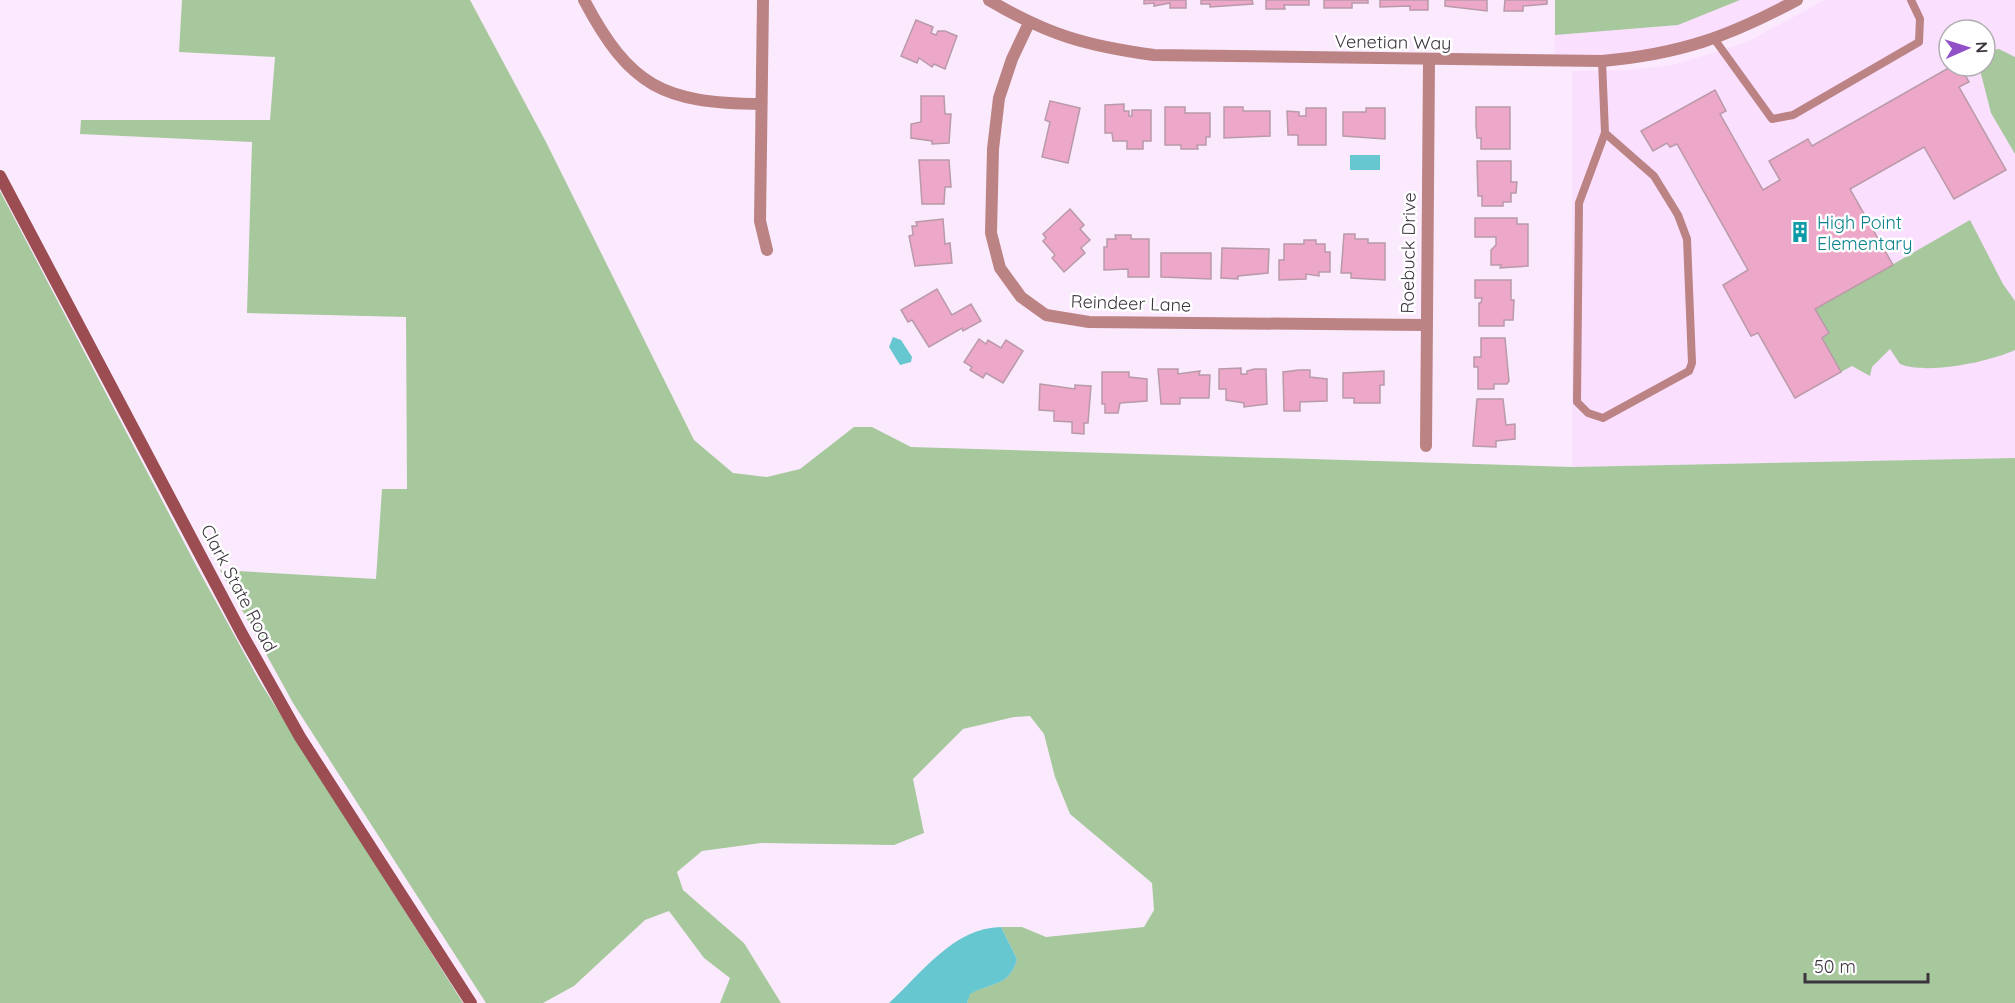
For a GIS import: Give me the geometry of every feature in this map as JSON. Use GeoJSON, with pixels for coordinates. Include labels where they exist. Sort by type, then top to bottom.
{"type":"FeatureCollection","features":[{"type":"Feature","properties":{"kind":"main road","name":"Clark State Road"},"geometry":{"type":"LineString","coordinates":[[0,176],[242,634],[294,726],[471,1003]]}},
{"type":"Feature","properties":{"kind":"street"},"geometry":{"type":"LineString","coordinates":[[584,0],[602,34],[622,61],[650,84],[683,97],[716,104],[761,104]]}},
{"type":"Feature","properties":{"kind":"street"},"geometry":{"type":"LineString","coordinates":[[763,0],[760,221],[767,250]]}},
{"type":"Feature","properties":{"kind":"street","name":"Venetian Way"},"geometry":{"type":"LineString","coordinates":[[989,0],[1029,24],[1065,38],[1109,49],[1154,55],[1602,61],[1675,52],[1715,40],[1797,0]]}},
{"type":"Feature","properties":{"kind":"street","name":"Reindeer Lane"},"geometry":{"type":"LineString","coordinates":[[1029,24],[1012,59],[999,98],[993,149],[991,232],[1000,268],[1021,297],[1046,315],[1089,322],[1425,325]]}},
{"type":"Feature","properties":{"kind":"street","name":"Roebuck Drive"},"geometry":{"type":"LineString","coordinates":[[1426,446],[1425,325],[1429,60]]}},
{"type":"Feature","properties":{"kind":"lane"},"geometry":{"type":"LineString","coordinates":[[1715,40],[1772,119],[1793,115],[1919,42],[1920,19],[1911,0]]}},
{"type":"Feature","properties":{"kind":"lane"},"geometry":{"type":"LineString","coordinates":[[1602,61],[1605,133],[1578,203],[1576,324],[1578,402],[1588,413],[1603,418],[1689,371],[1692,363],[1687,239],[1678,215],[1654,176],[1605,133]]}},
{"type":"Feature","properties":{"kind":"shaded area"},"geometry":{"type":"Polygon","coordinates":[[[1555,0],[1797,0],[1675,52],[1554,61],[1555,0]]]}},
{"type":"Feature","properties":{"kind":"shaded area"},"geometry":{"type":"Polygon","coordinates":[[[1825,0],[2015,0],[2015,458],[1572,467],[1572,71],[1630,70],[1673,65],[1745,43],[1825,0]]]}},
{"type":"Feature","properties":{"kind":"green space"},"geometry":{"type":"Polygon","coordinates":[[[182,0],[470,0],[546,142],[694,440],[733,473],[767,477],[800,469],[854,427],[872,427],[911,447],[1572,467],[2015,458],[2015,1003],[967,1003],[969,994],[1005,979],[1014,968],[1017,959],[1001,927],[1022,927],[1046,937],[1144,927],[1154,910],[1152,883],[1070,814],[1055,777],[1044,734],[1030,716],[1014,717],[963,729],[913,779],[924,833],[894,845],[761,843],[702,851],[677,872],[683,890],[744,943],[781,1003],[720,1003],[730,978],[704,958],[669,911],[645,920],[574,986],[543,1003],[486,1003],[293,703],[220,570],[376,579],[382,489],[407,489],[406,317],[247,313],[252,142],[80,134],[81,120],[270,120],[275,57],[179,52],[182,0]]]}},
{"type":"Feature","properties":{"kind":"green space"},"geometry":{"type":"Polygon","coordinates":[[[1555,0],[1740,0],[1678,25],[1555,35],[1555,0]]]}},
{"type":"Feature","properties":{"kind":"green space"},"geometry":{"type":"Polygon","coordinates":[[[1997,49],[2015,57],[2015,154],[1991,113],[1982,78],[1997,78],[1997,49]]]}},
{"type":"Feature","properties":{"kind":"green space"},"geometry":{"type":"Polygon","coordinates":[[[0,191],[198,569],[260,682],[463,1003],[0,1003],[0,191]]]}},
{"type":"Feature","properties":{"kind":"green space"},"geometry":{"type":"Polygon","coordinates":[[[1970,220],[2003,284],[2015,301],[2015,350],[1974,363],[1926,368],[1900,364],[1890,349],[1872,367],[1870,376],[1852,366],[1841,372],[1822,338],[1829,333],[1815,309],[1970,220]]]}},
{"type":"Feature","properties":{"kind":"water"},"geometry":{"type":"Polygon","coordinates":[[[1350,155],[1380,155],[1380,170],[1350,170],[1350,155]]]}},
{"type":"Feature","properties":{"kind":"water"},"geometry":{"type":"Polygon","coordinates":[[[893,337],[901,340],[912,357],[911,362],[900,365],[889,347],[893,337]]]}},
{"type":"Feature","properties":{"kind":"water"},"geometry":{"type":"Polygon","coordinates":[[[1001,927],[1017,959],[1010,975],[1005,979],[970,994],[967,1003],[889,1003],[939,954],[953,944],[984,929],[1001,927]]]}},
{"type":"Feature","properties":{"kind":"building"},"geometry":{"type":"Polygon","coordinates":[[[1144,0],[1186,0],[1186,8],[1170,8],[1170,3],[1154,6],[1154,3],[1144,4],[1144,0]]]}},
{"type":"Feature","properties":{"kind":"building"},"geometry":{"type":"Polygon","coordinates":[[[1201,0],[1252,0],[1253,4],[1210,7],[1210,4],[1201,4],[1201,0]]]}},
{"type":"Feature","properties":{"kind":"building"},"geometry":{"type":"Polygon","coordinates":[[[1266,0],[1309,0],[1309,5],[1284,5],[1285,9],[1266,9],[1266,0]]]}},
{"type":"Feature","properties":{"kind":"building"},"geometry":{"type":"Polygon","coordinates":[[[1324,0],[1368,0],[1368,3],[1352,3],[1352,8],[1324,8],[1324,0]]]}},
{"type":"Feature","properties":{"kind":"building"},"geometry":{"type":"Polygon","coordinates":[[[1380,0],[1428,0],[1428,10],[1410,10],[1410,6],[1380,7],[1380,0]]]}},
{"type":"Feature","properties":{"kind":"building"},"geometry":{"type":"Polygon","coordinates":[[[1445,0],[1487,0],[1487,11],[1445,6],[1445,0]]]}},
{"type":"Feature","properties":{"kind":"building"},"geometry":{"type":"Polygon","coordinates":[[[1505,0],[1547,0],[1547,4],[1523,6],[1523,11],[1504,11],[1505,0]]]}},
{"type":"Feature","properties":{"kind":"building"},"geometry":{"type":"Polygon","coordinates":[[[916,20],[933,27],[931,33],[936,35],[938,31],[945,31],[957,36],[945,69],[934,64],[932,67],[919,58],[917,63],[901,56],[916,20]]]}},
{"type":"Feature","properties":{"kind":"building","name":"High Point Elementary"},"geometry":{"type":"Polygon","coordinates":[[[1937,75],[1937,78],[1967,78],[1969,82],[1959,87],[2006,170],[1954,199],[1924,147],[1850,189],[1893,265],[1815,309],[1829,333],[1822,338],[1841,372],[1795,398],[1758,333],[1751,336],[1723,285],[1748,270],[1677,144],[1670,147],[1667,143],[1653,151],[1641,131],[1715,90],[1726,111],[1720,114],[1763,190],[1780,180],[1769,161],[1808,139],[1812,146],[1937,75]]]}},
{"type":"Feature","properties":{"kind":"building"},"geometry":{"type":"Polygon","coordinates":[[[921,96],[944,96],[945,114],[951,114],[949,143],[932,144],[932,141],[911,138],[911,124],[921,122],[921,96]]]}},
{"type":"Feature","properties":{"kind":"building"},"geometry":{"type":"Polygon","coordinates":[[[1050,101],[1080,108],[1068,163],[1042,157],[1050,122],[1045,120],[1050,101]]]}},
{"type":"Feature","properties":{"kind":"building"},"geometry":{"type":"Polygon","coordinates":[[[1124,104],[1124,111],[1129,111],[1129,116],[1132,116],[1132,110],[1151,110],[1151,141],[1143,141],[1143,149],[1127,149],[1127,141],[1113,141],[1112,133],[1105,133],[1105,105],[1124,104]]]}},
{"type":"Feature","properties":{"kind":"building"},"geometry":{"type":"Polygon","coordinates":[[[1165,107],[1185,107],[1185,113],[1210,113],[1210,137],[1206,137],[1206,145],[1197,145],[1198,149],[1181,149],[1181,145],[1165,145],[1165,107]]]}},
{"type":"Feature","properties":{"kind":"building"},"geometry":{"type":"Polygon","coordinates":[[[1224,107],[1243,107],[1243,111],[1270,111],[1270,136],[1224,138],[1224,107]]]}},
{"type":"Feature","properties":{"kind":"building"},"geometry":{"type":"Polygon","coordinates":[[[1476,107],[1510,107],[1510,149],[1481,149],[1481,138],[1477,138],[1476,107]]]}},
{"type":"Feature","properties":{"kind":"building"},"geometry":{"type":"Polygon","coordinates":[[[1306,108],[1326,108],[1326,145],[1298,145],[1298,135],[1288,135],[1287,111],[1299,112],[1299,116],[1306,116],[1306,108]]]}},
{"type":"Feature","properties":{"kind":"building"},"geometry":{"type":"Polygon","coordinates":[[[1366,108],[1385,108],[1385,139],[1343,136],[1343,112],[1366,112],[1366,108]]]}},
{"type":"Feature","properties":{"kind":"building"},"geometry":{"type":"Polygon","coordinates":[[[919,160],[949,160],[951,187],[945,187],[944,204],[922,204],[919,160]]]}},
{"type":"Feature","properties":{"kind":"building"},"geometry":{"type":"Polygon","coordinates":[[[1477,161],[1511,161],[1511,182],[1517,182],[1516,193],[1511,193],[1511,202],[1503,202],[1503,206],[1482,206],[1482,196],[1478,196],[1477,161]]]}},
{"type":"Feature","properties":{"kind":"building"},"geometry":{"type":"Polygon","coordinates":[[[1070,209],[1084,225],[1080,229],[1090,240],[1081,248],[1085,253],[1064,272],[1052,258],[1055,255],[1043,241],[1046,238],[1043,234],[1070,209]]]}},
{"type":"Feature","properties":{"kind":"building"},"geometry":{"type":"Polygon","coordinates":[[[1475,218],[1517,218],[1517,224],[1528,224],[1528,266],[1500,268],[1501,265],[1491,265],[1491,250],[1496,245],[1496,237],[1475,237],[1475,218]]]}},
{"type":"Feature","properties":{"kind":"building"},"geometry":{"type":"Polygon","coordinates":[[[943,219],[945,244],[950,243],[952,263],[915,266],[909,236],[913,235],[912,226],[917,226],[916,222],[943,219]]]}},
{"type":"Feature","properties":{"kind":"building"},"geometry":{"type":"Polygon","coordinates":[[[1344,234],[1355,234],[1355,239],[1368,239],[1368,243],[1385,243],[1385,280],[1351,278],[1351,273],[1341,273],[1344,234]]]}},
{"type":"Feature","properties":{"kind":"building"},"geometry":{"type":"Polygon","coordinates":[[[1115,235],[1131,235],[1131,239],[1149,239],[1149,277],[1128,277],[1128,269],[1104,270],[1104,247],[1107,247],[1107,239],[1116,239],[1115,235]]]}},
{"type":"Feature","properties":{"kind":"building"},"geometry":{"type":"Polygon","coordinates":[[[1304,240],[1316,240],[1316,244],[1325,244],[1325,252],[1330,252],[1330,272],[1319,272],[1319,276],[1306,274],[1306,279],[1279,280],[1279,260],[1284,260],[1284,244],[1304,244],[1304,240]]]}},
{"type":"Feature","properties":{"kind":"building"},"geometry":{"type":"Polygon","coordinates":[[[1222,248],[1269,249],[1268,273],[1238,276],[1238,279],[1221,278],[1222,248]]]}},
{"type":"Feature","properties":{"kind":"building"},"geometry":{"type":"Polygon","coordinates":[[[1161,253],[1211,253],[1211,279],[1161,277],[1161,253]]]}},
{"type":"Feature","properties":{"kind":"building"},"geometry":{"type":"Polygon","coordinates":[[[1475,280],[1511,280],[1511,300],[1514,300],[1513,320],[1504,320],[1504,326],[1479,326],[1479,303],[1482,298],[1475,298],[1475,280]]]}},
{"type":"Feature","properties":{"kind":"building"},"geometry":{"type":"Polygon","coordinates":[[[937,289],[952,315],[971,304],[981,321],[963,331],[962,328],[929,347],[912,320],[908,322],[901,310],[937,289]]]}},
{"type":"Feature","properties":{"kind":"building"},"geometry":{"type":"Polygon","coordinates":[[[1481,338],[1505,338],[1509,381],[1507,384],[1494,384],[1494,389],[1478,389],[1478,367],[1474,367],[1474,357],[1481,357],[1481,338]]]}},
{"type":"Feature","properties":{"kind":"building"},"geometry":{"type":"Polygon","coordinates":[[[979,339],[986,344],[988,340],[1001,348],[1006,340],[1023,351],[1003,383],[986,373],[983,378],[970,370],[972,367],[964,362],[979,339]]]}},
{"type":"Feature","properties":{"kind":"building"},"geometry":{"type":"Polygon","coordinates":[[[1241,368],[1241,374],[1247,374],[1247,371],[1254,369],[1266,369],[1267,404],[1244,407],[1244,403],[1226,400],[1226,389],[1219,389],[1219,369],[1241,368]]]}},
{"type":"Feature","properties":{"kind":"building"},"geometry":{"type":"Polygon","coordinates":[[[1158,369],[1178,369],[1178,374],[1200,371],[1199,375],[1210,375],[1209,398],[1180,398],[1180,404],[1161,404],[1158,369]]]}},
{"type":"Feature","properties":{"kind":"building"},"geometry":{"type":"Polygon","coordinates":[[[1310,370],[1310,377],[1327,379],[1327,401],[1300,402],[1300,411],[1284,411],[1283,372],[1310,370]]]}},
{"type":"Feature","properties":{"kind":"building"},"geometry":{"type":"Polygon","coordinates":[[[1384,371],[1384,385],[1380,385],[1380,403],[1354,403],[1354,398],[1343,398],[1343,373],[1384,371]]]}},
{"type":"Feature","properties":{"kind":"building"},"geometry":{"type":"Polygon","coordinates":[[[1102,372],[1129,372],[1129,377],[1147,379],[1147,401],[1120,403],[1118,413],[1105,413],[1105,404],[1102,404],[1102,372]]]}},
{"type":"Feature","properties":{"kind":"building"},"geometry":{"type":"Polygon","coordinates":[[[1040,384],[1075,389],[1075,385],[1091,386],[1088,423],[1084,423],[1084,434],[1072,433],[1072,422],[1054,421],[1054,411],[1039,410],[1040,384]]]}},
{"type":"Feature","properties":{"kind":"building"},"geometry":{"type":"Polygon","coordinates":[[[1477,399],[1503,399],[1506,425],[1515,424],[1515,439],[1496,441],[1496,447],[1473,446],[1477,399]]]}},
{"type":"Feature","properties":{"kind":"place","name":"High Point Elementary"},"geometry":{"type":"Point","coordinates":[1800,232]}}]}
